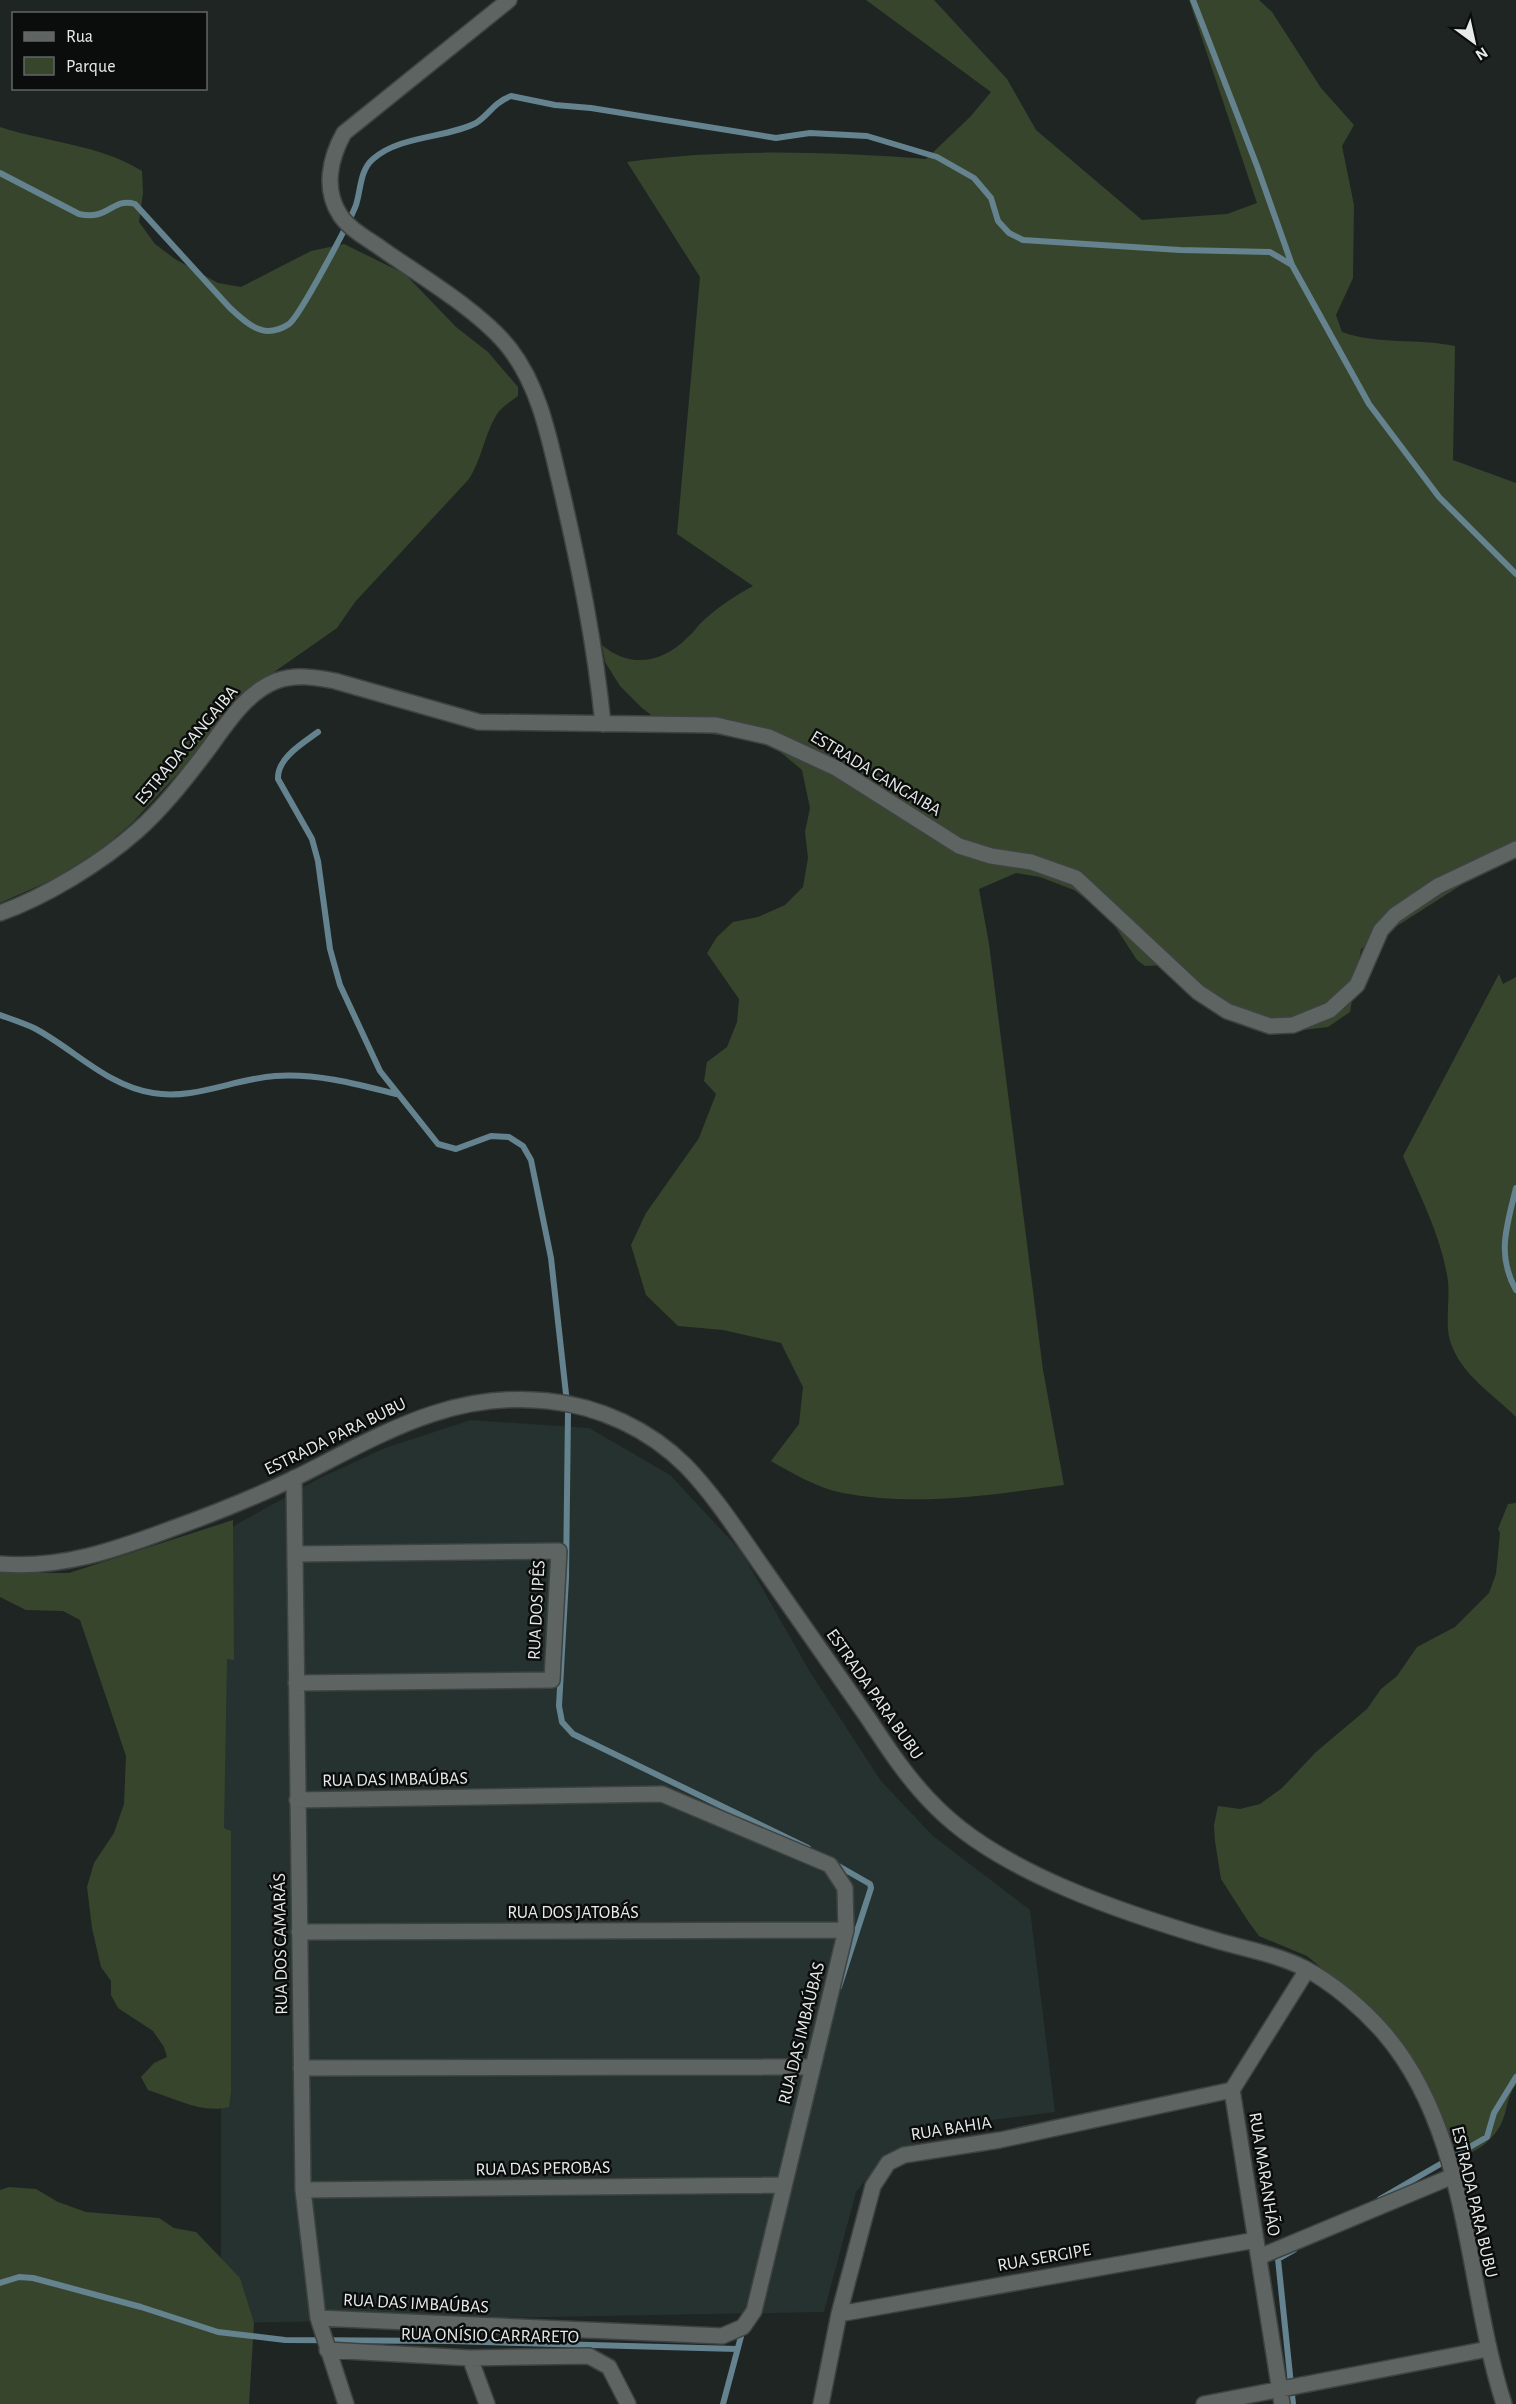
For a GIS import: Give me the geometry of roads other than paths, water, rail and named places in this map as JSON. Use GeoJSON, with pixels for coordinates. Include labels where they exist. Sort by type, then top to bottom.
{"type":"FeatureCollection","features":[{"type":"Feature","properties":{"kind":"street"},"geometry":{"type":"LineString","coordinates":[[509,0],[344,133],[332,162],[329,181],[333,202],[350,226],[480,320],[508,346],[529,375],[554,460],[582,578],[595,646],[603,724]]}},
{"type":"Feature","properties":{"kind":"street","name":"ESTRADA CANGAIBA"},"geometry":{"type":"LineString","coordinates":[[0,913],[51,889],[136,832],[165,804],[254,694],[275,681],[292,677],[314,677],[335,681],[479,722],[716,725],[768,736],[836,768],[959,846],[991,856],[1031,862],[1076,878],[1098,896],[1198,992],[1227,1011],[1270,1026],[1293,1025],[1330,1010],[1357,985],[1382,930],[1395,915],[1438,886],[1516,849]]}},
{"type":"Feature","properties":{"kind":"street","name":"ESTRADA PARA BUBU"},"geometry":{"type":"LineString","coordinates":[[0,1564],[58,1563],[100,1555],[223,1510],[294,1478],[380,1433],[420,1416],[459,1405],[542,1400],[584,1406],[635,1428],[686,1467],[736,1529],[911,1780],[959,1829],[1015,1865],[1112,1905],[1213,1940],[1278,1958],[1307,1970],[1361,2009],[1406,2060],[1437,2125],[1453,2176],[1488,2349],[1504,2404]]}},
{"type":"Feature","properties":{"kind":"street","name":"RUA DOS CAMARÁS"},"geometry":{"type":"LineString","coordinates":[[294,1478],[303,2190],[318,2318],[346,2404]]}},
{"type":"Feature","properties":{"kind":"street","name":"RUA DOS IPÊS"},"geometry":{"type":"LineString","coordinates":[[295,1554],[559,1551],[552,1680],[296,1683]]}},
{"type":"Feature","properties":{"kind":"street","name":"RUA DAS IMBAÚBAS"},"geometry":{"type":"LineString","coordinates":[[297,1800],[662,1794],[830,1865],[845,1887],[846,1930],[754,2311],[743,2327],[734,2333],[722,2336],[318,2318]]}},
{"type":"Feature","properties":{"kind":"street","name":"RUA DOS JATOBÁS"},"geometry":{"type":"LineString","coordinates":[[299,1932],[846,1930]]}},
{"type":"Feature","properties":{"kind":"street"},"geometry":{"type":"LineString","coordinates":[[1232,2090],[1307,1970]]}},
{"type":"Feature","properties":{"kind":"street"},"geometry":{"type":"LineString","coordinates":[[301,2068],[812,2067]]}},
{"type":"Feature","properties":{"kind":"street","name":"RUA MARANHÃO"},"geometry":{"type":"LineString","coordinates":[[1232,2090],[1281,2398]]}},
{"type":"Feature","properties":{"kind":"street","name":"RUA BAHIA"},"geometry":{"type":"LineString","coordinates":[[821,2404],[839,2314],[873,2186],[888,2163],[904,2155],[1000,2140],[1232,2090]]}},
{"type":"Feature","properties":{"kind":"street"},"geometry":{"type":"LineString","coordinates":[[1259,2256],[1453,2176]]}},
{"type":"Feature","properties":{"kind":"street","name":"RUA DAS PEROBAS"},"geometry":{"type":"LineString","coordinates":[[303,2190],[784,2185]]}},
{"type":"Feature","properties":{"kind":"street","name":"RUA SERGIPE"},"geometry":{"type":"LineString","coordinates":[[839,2314],[1256,2240]]}},
{"type":"Feature","properties":{"kind":"street"},"geometry":{"type":"LineString","coordinates":[[1204,2404],[1281,2398],[1488,2349]]}},
{"type":"Feature","properties":{"kind":"street","name":"RUA ONÍSIO CARRARETO"},"geometry":{"type":"LineString","coordinates":[[327,2350],[470,2358],[589,2356],[609,2367],[628,2404]]}},
{"type":"Feature","properties":{"kind":"street"},"geometry":{"type":"LineString","coordinates":[[470,2358],[487,2404]]}},
{"type":"Feature","properties":{"kind":"waterway"},"geometry":{"type":"LineString","coordinates":[[1193,0],[1257,166],[1292,265],[1369,404],[1439,497],[1516,574]]}},
{"type":"Feature","properties":{"kind":"waterway"},"geometry":{"type":"LineString","coordinates":[[0,173],[79,214],[97,214],[121,204],[135,204],[230,308],[252,326],[268,331],[289,324],[303,304],[352,214],[363,174],[373,159],[397,145],[452,132],[476,123],[500,102],[511,96],[555,105],[591,108],[776,138],[810,133],[867,136],[937,157],[974,178],[991,198],[998,221],[1009,233],[1023,240],[1180,250],[1270,252],[1292,265]]}},
{"type":"Feature","properties":{"kind":"waterway"},"geometry":{"type":"LineString","coordinates":[[318,732],[286,758],[279,771],[278,779],[312,839],[318,861],[330,949],[340,985],[380,1071],[438,1144],[456,1149],[491,1136],[509,1137],[523,1146],[531,1160],[551,1258],[568,1412],[566,1578],[559,1706],[562,1722],[573,1734],[808,1848]]}},
{"type":"Feature","properties":{"kind":"waterway"},"geometry":{"type":"LineString","coordinates":[[0,1015],[34,1028],[121,1083],[153,1093],[184,1094],[260,1078],[306,1076],[336,1080],[396,1094]]}},
{"type":"Feature","properties":{"kind":"waterway"},"geometry":{"type":"LineString","coordinates":[[1516,1188],[1505,1240],[1506,1264],[1516,1290]]}},
{"type":"Feature","properties":{"kind":"waterway"},"geometry":{"type":"LineString","coordinates":[[835,1864],[870,1884],[871,1888],[839,1987]]}},
{"type":"Feature","properties":{"kind":"waterway"},"geometry":{"type":"LineString","coordinates":[[1380,2199],[1487,2137],[1494,2113],[1516,2077]]}},
{"type":"Feature","properties":{"kind":"waterway"},"geometry":{"type":"LineString","coordinates":[[1293,2404],[1278,2259],[1294,2250]]}},
{"type":"Feature","properties":{"kind":"waterway"},"geometry":{"type":"LineString","coordinates":[[0,2283],[19,2277],[33,2278],[141,2307],[218,2332],[285,2340],[449,2341],[737,2349]]}},
{"type":"Feature","properties":{"kind":"waterway"},"geometry":{"type":"LineString","coordinates":[[723,2404],[743,2329]]}}]}
